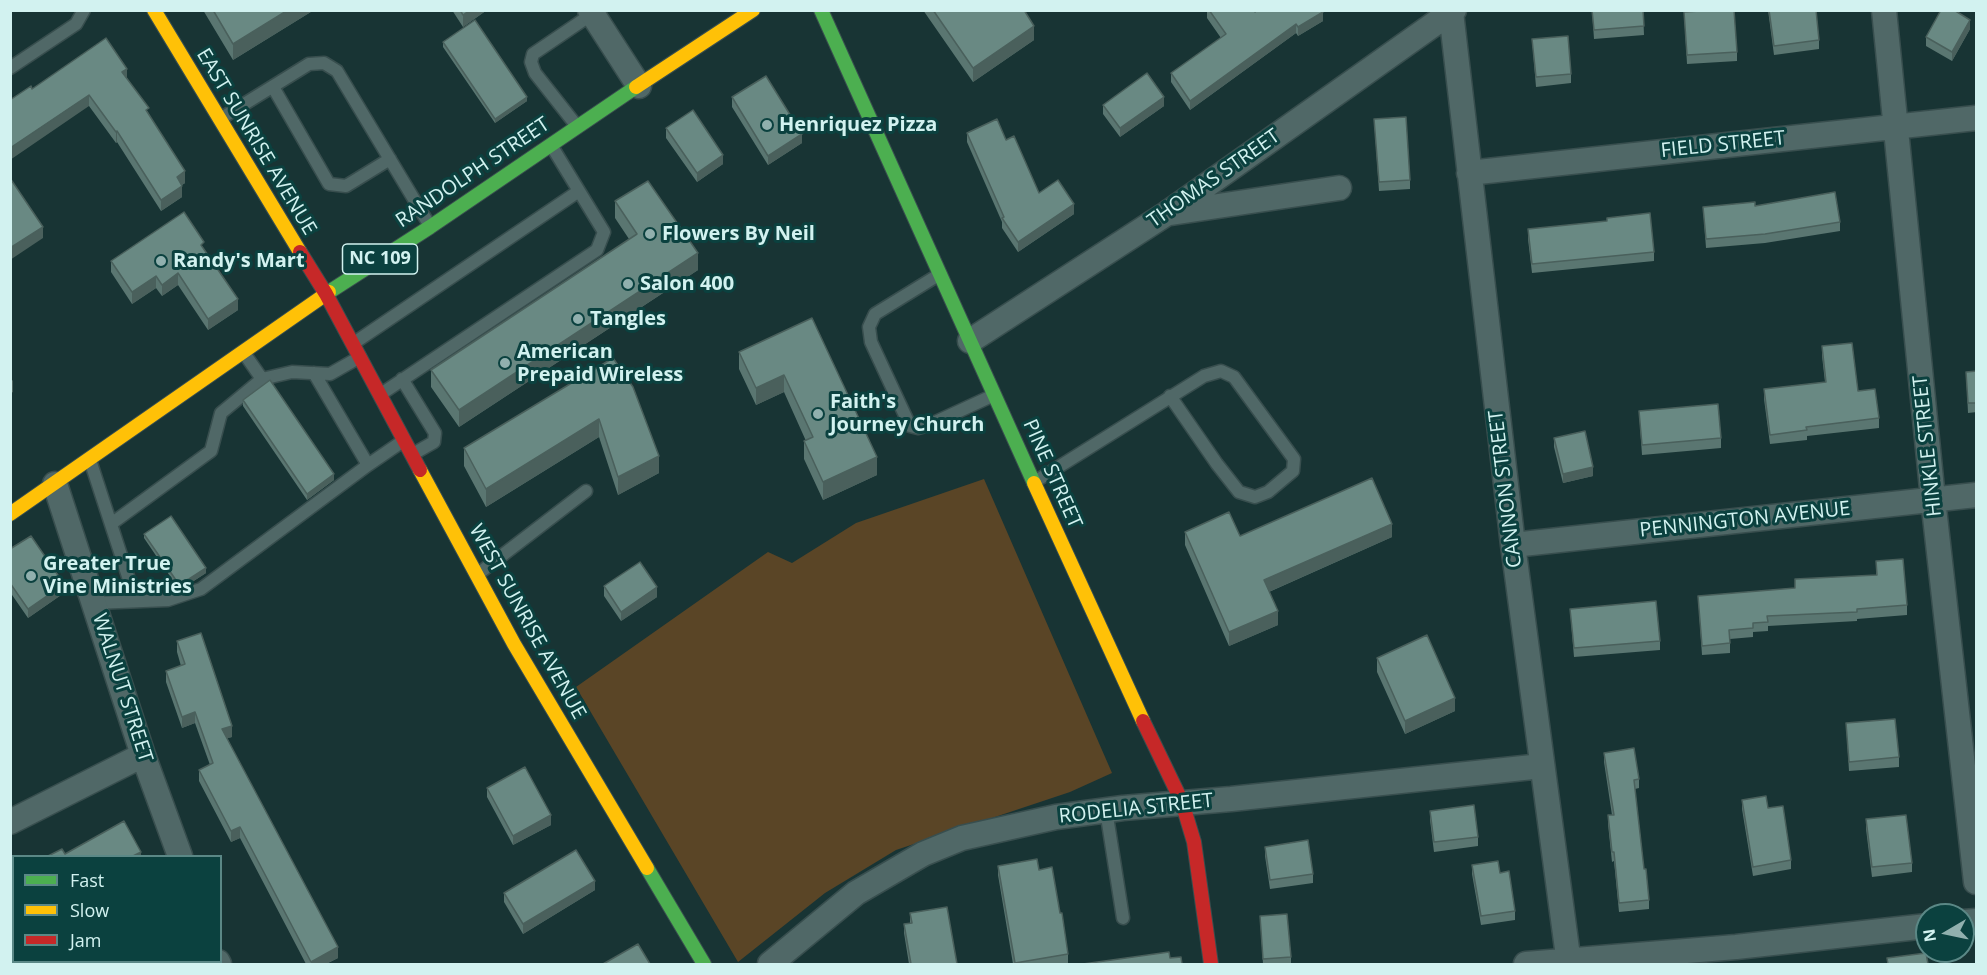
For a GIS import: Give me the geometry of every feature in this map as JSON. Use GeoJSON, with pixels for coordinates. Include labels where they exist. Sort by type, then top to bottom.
{"type":"FeatureCollection","features":[{"type":"Feature","properties":{"kind":"street","name":"EAST SUNRISE AVENUE"},"geometry":{"type":"LineString","coordinates":[[154,10],[326,294]]}},
{"type":"Feature","properties":{"kind":"street","name":"RANDOLPH STREET"},"geometry":{"type":"LineString","coordinates":[[10,514],[326,294],[430,227],[577,126],[753,10]]}},
{"type":"Feature","properties":{"kind":"street","name":"PINE STREET"},"geometry":{"type":"LineString","coordinates":[[821,10],[1104,638],[1182,802],[1194,842],[1211,964]]}},
{"type":"Feature","properties":{"kind":"street","name":"HINKLE STREET"},"geometry":{"type":"LineString","coordinates":[[1884,10],[1933,499],[1977,882]]}},
{"type":"Feature","properties":{"kind":"street","name":"CANNON STREET"},"geometry":{"type":"LineString","coordinates":[[1453,11],[1469,173],[1513,545],[1569,962]]}},
{"type":"Feature","properties":{"kind":"street","name":"THOMAS STREET"},"geometry":{"type":"LineString","coordinates":[[970,341],[1166,214],[1453,11]]}},
{"type":"Feature","properties":{"kind":"street"},"geometry":{"type":"LineString","coordinates":[[591,12],[639,86]]}},
{"type":"Feature","properties":{"kind":"street","name":"FIELD STREET"},"geometry":{"type":"LineString","coordinates":[[1469,173],[1977,118]]}},
{"type":"Feature","properties":{"kind":"street"},"geometry":{"type":"LineString","coordinates":[[1166,214],[1339,188]]}},
{"type":"Feature","properties":{"kind":"street","name":"WEST SUNRISE AVENUE"},"geometry":{"type":"LineString","coordinates":[[326,294],[520,654],[704,964]]}},
{"type":"Feature","properties":{"kind":"street","name":"WALNUT STREET"},"geometry":{"type":"LineString","coordinates":[[55,484],[143,755],[180,855]]}},
{"type":"Feature","properties":{"kind":"street","name":"PENNINGTON AVENUE"},"geometry":{"type":"LineString","coordinates":[[1513,545],[1977,495]]}},
{"type":"Feature","properties":{"kind":"street"},"geometry":{"type":"LineString","coordinates":[[10,822],[143,755]]}},
{"type":"Feature","properties":{"kind":"street","name":"RODELIA STREET"},"geometry":{"type":"LineString","coordinates":[[770,964],[856,893],[923,854],[962,837],[999,828],[1106,810],[1542,766]]}},
{"type":"Feature","properties":{"kind":"street"},"geometry":{"type":"LineString","coordinates":[[1526,964],[1736,947],[1915,927]]}},
{"type":"Feature","properties":{"kind":"lane"},"geometry":{"type":"LineString","coordinates":[[10,68],[76,24],[84,10]]}},
{"type":"Feature","properties":{"kind":"lane"},"geometry":{"type":"LineString","coordinates":[[577,126],[536,73],[531,62],[533,54],[591,12]]}},
{"type":"Feature","properties":{"kind":"lane"},"geometry":{"type":"LineString","coordinates":[[219,120],[309,64],[324,63],[338,70],[430,227]]}},
{"type":"Feature","properties":{"kind":"lane"},"geometry":{"type":"LineString","coordinates":[[273,87],[329,184],[346,186],[390,159]]}},
{"type":"Feature","properties":{"kind":"lane"},"geometry":{"type":"LineString","coordinates":[[380,394],[597,250],[604,232],[551,145]]}},
{"type":"Feature","properties":{"kind":"lane"},"geometry":{"type":"LineString","coordinates":[[352,344],[579,191]]}},
{"type":"Feature","properties":{"kind":"lane"},"geometry":{"type":"LineString","coordinates":[[940,274],[876,314],[869,327],[871,342],[910,426],[918,428],[928,425],[995,394]]}},
{"type":"Feature","properties":{"kind":"lane"},"geometry":{"type":"LineString","coordinates":[[243,352],[262,379]]}},
{"type":"Feature","properties":{"kind":"lane"},"geometry":{"type":"LineString","coordinates":[[111,524],[211,451],[221,413],[262,379],[292,372],[330,374],[360,357]]}},
{"type":"Feature","properties":{"kind":"lane"},"geometry":{"type":"LineString","coordinates":[[1035,482],[1170,396],[1204,376],[1221,371],[1234,377],[1294,459],[1293,471],[1268,492],[1255,497],[1239,492],[1170,396]]}},
{"type":"Feature","properties":{"kind":"lane"},"geometry":{"type":"LineString","coordinates":[[314,373],[368,465]]}},
{"type":"Feature","properties":{"kind":"lane"},"geometry":{"type":"LineString","coordinates":[[402,380],[435,433],[434,442],[412,455]]}},
{"type":"Feature","properties":{"kind":"lane"},"geometry":{"type":"LineString","coordinates":[[94,603],[168,600],[201,589],[404,440]]}},
{"type":"Feature","properties":{"kind":"lane"},"geometry":{"type":"LineString","coordinates":[[90,460],[136,601]]}},
{"type":"Feature","properties":{"kind":"lane"},"geometry":{"type":"LineString","coordinates":[[477,575],[586,490]]}},
{"type":"Feature","properties":{"kind":"lane"},"geometry":{"type":"LineString","coordinates":[[1106,810],[1124,918]]}},
{"type":"Feature","properties":{"kind":"shaded area"},"geometry":{"type":"Polygon","coordinates":[[[984,479],[1112,773],[1070,792],[896,850],[825,893],[738,962],[576,687],[768,552],[792,563],[856,523],[984,479]]]}},
{"type":"Feature","properties":{"kind":"building"},"geometry":{"type":"Polygon","coordinates":[[[213,10],[288,10],[233,44],[213,10]]]}},
{"type":"Feature","properties":{"kind":"building"},"geometry":{"type":"Polygon","coordinates":[[[460,10],[470,10],[463,15],[460,10]]]}},
{"type":"Feature","properties":{"kind":"building"},"geometry":{"type":"Polygon","coordinates":[[[933,10],[1024,10],[1034,26],[973,68],[933,10]]]}},
{"type":"Feature","properties":{"kind":"building"},"geometry":{"type":"Polygon","coordinates":[[[1209,10],[1254,10],[1255,12],[1258,10],[1322,10],[1323,12],[1298,27],[1296,24],[1190,101],[1171,73],[1226,34],[1209,10]]]}},
{"type":"Feature","properties":{"kind":"building"},"geometry":{"type":"Polygon","coordinates":[[[1592,10],[1643,10],[1644,26],[1594,30],[1592,10]]]}},
{"type":"Feature","properties":{"kind":"building"},"geometry":{"type":"Polygon","coordinates":[[[1734,10],[1737,52],[1687,55],[1684,12],[1734,10]]]}},
{"type":"Feature","properties":{"kind":"building"},"geometry":{"type":"Polygon","coordinates":[[[1769,10],[1816,10],[1819,40],[1774,46],[1769,10]]]}},
{"type":"Feature","properties":{"kind":"building"},"geometry":{"type":"Polygon","coordinates":[[[1941,10],[1954,10],[1970,20],[1952,52],[1926,37],[1941,10]]]}},
{"type":"Feature","properties":{"kind":"building"},"geometry":{"type":"Polygon","coordinates":[[[475,20],[527,97],[495,119],[443,42],[475,20]]]}},
{"type":"Feature","properties":{"kind":"building"},"geometry":{"type":"Polygon","coordinates":[[[1568,36],[1571,74],[1536,77],[1532,39],[1568,36]]]}},
{"type":"Feature","properties":{"kind":"building"},"geometry":{"type":"Polygon","coordinates":[[[106,38],[127,69],[122,72],[149,108],[146,110],[185,171],[177,177],[182,186],[161,200],[117,131],[89,95],[10,148],[10,100],[31,86],[32,89],[106,38]]]}},
{"type":"Feature","properties":{"kind":"building"},"geometry":{"type":"Polygon","coordinates":[[[1147,73],[1164,97],[1120,128],[1103,105],[1147,73]]]}},
{"type":"Feature","properties":{"kind":"building","name":"Henriquez Pizza"},"geometry":{"type":"Polygon","coordinates":[[[766,76],[802,134],[768,156],[732,97],[766,76]]]}},
{"type":"Feature","properties":{"kind":"building"},"geometry":{"type":"Polygon","coordinates":[[[693,110],[723,155],[697,173],[666,128],[693,110]]]}},
{"type":"Feature","properties":{"kind":"building"},"geometry":{"type":"Polygon","coordinates":[[[1406,117],[1410,180],[1379,182],[1374,119],[1406,117]]]}},
{"type":"Feature","properties":{"kind":"building"},"geometry":{"type":"Polygon","coordinates":[[[997,119],[1006,140],[1014,136],[1039,193],[1058,180],[1074,204],[1018,242],[1002,218],[1004,217],[967,133],[997,119]]]}},
{"type":"Feature","properties":{"kind":"building"},"geometry":{"type":"Polygon","coordinates":[[[10,178],[43,227],[10,248],[10,178]]]}},
{"type":"Feature","properties":{"kind":"building"},"geometry":{"type":"Polygon","coordinates":[[[648,181],[698,253],[459,410],[431,370],[637,234],[615,201],[648,181]]]}},
{"type":"Feature","properties":{"kind":"building"},"geometry":{"type":"Polygon","coordinates":[[[1835,192],[1840,222],[1765,234],[1706,239],[1703,207],[1755,202],[1755,206],[1835,192]]]}},
{"type":"Feature","properties":{"kind":"building"},"geometry":{"type":"Polygon","coordinates":[[[184,212],[204,242],[201,245],[238,299],[208,319],[178,273],[162,285],[156,276],[132,292],[111,261],[184,212]]]}},
{"type":"Feature","properties":{"kind":"building"},"geometry":{"type":"Polygon","coordinates":[[[1650,213],[1654,252],[1532,264],[1528,229],[1607,221],[1607,218],[1650,213]]]}},
{"type":"Feature","properties":{"kind":"building"},"geometry":{"type":"Polygon","coordinates":[[[812,318],[877,457],[823,482],[804,441],[813,437],[784,375],[756,388],[739,352],[812,318]]]}},
{"type":"Feature","properties":{"kind":"building"},"geometry":{"type":"Polygon","coordinates":[[[1852,343],[1858,391],[1875,389],[1879,418],[1806,427],[1807,430],[1770,435],[1764,389],[1826,382],[1822,346],[1852,343]]]}},
{"type":"Feature","properties":{"kind":"building"},"geometry":{"type":"Polygon","coordinates":[[[613,358],[633,387],[659,456],[618,477],[599,419],[486,489],[464,448],[613,358]]]}},
{"type":"Feature","properties":{"kind":"building"},"geometry":{"type":"Polygon","coordinates":[[[1977,371],[1977,403],[1968,403],[1966,372],[1977,371]]]}},
{"type":"Feature","properties":{"kind":"building"},"geometry":{"type":"Polygon","coordinates":[[[270,380],[334,474],[307,494],[243,400],[270,380]]]}},
{"type":"Feature","properties":{"kind":"building"},"geometry":{"type":"Polygon","coordinates":[[[1718,404],[1721,438],[1642,445],[1639,411],[1718,404]]]}},
{"type":"Feature","properties":{"kind":"building"},"geometry":{"type":"Polygon","coordinates":[[[1585,431],[1593,467],[1563,474],[1554,438],[1585,431]]]}},
{"type":"Feature","properties":{"kind":"building"},"geometry":{"type":"Polygon","coordinates":[[[1372,478],[1392,524],[1264,580],[1278,611],[1229,632],[1185,532],[1229,512],[1240,536],[1372,478]]]}},
{"type":"Feature","properties":{"kind":"building"},"geometry":{"type":"Polygon","coordinates":[[[171,516],[206,568],[178,583],[144,534],[171,516]]]}},
{"type":"Feature","properties":{"kind":"building","name":"Greater True Vine Ministries"},"geometry":{"type":"Polygon","coordinates":[[[31,536],[64,584],[28,609],[10,583],[10,549],[31,536]]]}},
{"type":"Feature","properties":{"kind":"building"},"geometry":{"type":"Polygon","coordinates":[[[1903,559],[1907,605],[1857,609],[1857,612],[1767,616],[1768,622],[1753,623],[1753,628],[1729,630],[1730,643],[1702,646],[1698,596],[1795,588],[1795,579],[1877,575],[1876,561],[1903,559]]]}},
{"type":"Feature","properties":{"kind":"building"},"geometry":{"type":"Polygon","coordinates":[[[640,562],[657,587],[621,612],[604,586],[640,562]]]}},
{"type":"Feature","properties":{"kind":"building"},"geometry":{"type":"Polygon","coordinates":[[[1656,601],[1660,641],[1574,648],[1570,609],[1656,601]]]}},
{"type":"Feature","properties":{"kind":"building"},"geometry":{"type":"Polygon","coordinates":[[[201,633],[232,726],[222,729],[338,947],[311,962],[240,827],[231,831],[199,770],[213,763],[195,712],[182,717],[166,671],[185,664],[177,641],[201,633]]]}},
{"type":"Feature","properties":{"kind":"building"},"geometry":{"type":"Polygon","coordinates":[[[1427,635],[1455,698],[1405,721],[1377,658],[1427,635]]]}},
{"type":"Feature","properties":{"kind":"building"},"geometry":{"type":"Polygon","coordinates":[[[1895,719],[1899,757],[1849,762],[1846,723],[1895,719]]]}},
{"type":"Feature","properties":{"kind":"building"},"geometry":{"type":"Polygon","coordinates":[[[1634,748],[1639,779],[1634,780],[1649,900],[1619,903],[1608,815],[1614,815],[1604,753],[1634,748]]]}},
{"type":"Feature","properties":{"kind":"building"},"geometry":{"type":"Polygon","coordinates":[[[525,767],[551,815],[513,836],[487,788],[525,767]]]}},
{"type":"Feature","properties":{"kind":"building"},"geometry":{"type":"Polygon","coordinates":[[[1766,796],[1768,808],[1783,806],[1791,860],[1753,867],[1742,800],[1766,796]]]}},
{"type":"Feature","properties":{"kind":"building"},"geometry":{"type":"Polygon","coordinates":[[[1474,805],[1478,837],[1434,842],[1430,811],[1474,805]]]}},
{"type":"Feature","properties":{"kind":"building"},"geometry":{"type":"Polygon","coordinates":[[[1906,815],[1912,863],[1872,867],[1866,819],[1906,815]]]}},
{"type":"Feature","properties":{"kind":"building"},"geometry":{"type":"Polygon","coordinates":[[[124,821],[141,852],[135,855],[50,855],[62,849],[65,854],[124,821]]]}},
{"type":"Feature","properties":{"kind":"building"},"geometry":{"type":"Polygon","coordinates":[[[1308,840],[1313,874],[1270,880],[1265,847],[1308,840]]]}},
{"type":"Feature","properties":{"kind":"building"},"geometry":{"type":"Polygon","coordinates":[[[576,850],[595,881],[523,924],[504,893],[576,850]]]}},
{"type":"Feature","properties":{"kind":"building"},"geometry":{"type":"Polygon","coordinates":[[[1037,859],[1039,870],[1052,867],[1068,954],[1015,963],[998,866],[1037,859]]]}},
{"type":"Feature","properties":{"kind":"building"},"geometry":{"type":"Polygon","coordinates":[[[1498,861],[1500,873],[1509,871],[1515,911],[1481,916],[1472,865],[1498,861]]]}},
{"type":"Feature","properties":{"kind":"building"},"geometry":{"type":"Polygon","coordinates":[[[947,907],[957,964],[911,964],[904,924],[912,923],[910,913],[947,907]]]}},
{"type":"Feature","properties":{"kind":"building"},"geometry":{"type":"Polygon","coordinates":[[[1287,914],[1291,957],[1263,959],[1260,916],[1287,914]]]}},
{"type":"Feature","properties":{"kind":"building"},"geometry":{"type":"Polygon","coordinates":[[[638,944],[650,964],[603,964],[638,944]]]}},
{"type":"Feature","properties":{"kind":"building"},"geometry":{"type":"Polygon","coordinates":[[[1169,952],[1170,958],[1181,957],[1182,964],[1083,964],[1169,952]]]}},
{"type":"Feature","properties":{"kind":"building"},"geometry":{"type":"Polygon","coordinates":[[[1915,954],[1915,963],[1928,964],[1888,964],[1887,958],[1915,954]]]}},
{"type":"Feature","properties":{"kind":"building"},"geometry":{"type":"Polygon","coordinates":[[[100,963],[136,963],[136,964],[100,963]]]}},
{"type":"Feature","properties":{"kind":"traffic: fast"},"geometry":{"type":"LineString","coordinates":[[821,10],[1034,483]]}},
{"type":"Feature","properties":{"kind":"traffic: fast"},"geometry":{"type":"LineString","coordinates":[[329,292],[430,227],[636,87]]}},
{"type":"Feature","properties":{"kind":"traffic: fast"},"geometry":{"type":"LineString","coordinates":[[647,868],[704,964]]}},
{"type":"Feature","properties":{"kind":"traffic: slow"},"geometry":{"type":"LineString","coordinates":[[154,10],[300,252]]}},
{"type":"Feature","properties":{"kind":"traffic: slow"},"geometry":{"type":"LineString","coordinates":[[636,87],[753,10]]}},
{"type":"Feature","properties":{"kind":"traffic: slow"},"geometry":{"type":"LineString","coordinates":[[10,514],[329,292]]}},
{"type":"Feature","properties":{"kind":"traffic: slow"},"geometry":{"type":"LineString","coordinates":[[420,470],[514,644],[647,868]]}},
{"type":"Feature","properties":{"kind":"traffic: slow"},"geometry":{"type":"LineString","coordinates":[[1034,483],[1143,721]]}},
{"type":"Feature","properties":{"kind":"traffic: jam"},"geometry":{"type":"LineString","coordinates":[[300,252],[326,294],[420,470]]}},
{"type":"Feature","properties":{"kind":"traffic: jam"},"geometry":{"type":"LineString","coordinates":[[1143,721],[1182,802],[1194,842],[1211,964]]}},
{"type":"Feature","properties":{"kind":"place","name":"Henriquez Pizza"},"geometry":{"type":"Point","coordinates":[767,125]}},
{"type":"Feature","properties":{"kind":"place","name":"Flowers By Neil"},"geometry":{"type":"Point","coordinates":[650,234]}},
{"type":"Feature","properties":{"kind":"place","name":"Randy's Mart"},"geometry":{"type":"Point","coordinates":[161,261]}},
{"type":"Feature","properties":{"kind":"place","name":"Salon 400"},"geometry":{"type":"Point","coordinates":[628,284]}},
{"type":"Feature","properties":{"kind":"place","name":"Tangles"},"geometry":{"type":"Point","coordinates":[578,319]}},
{"type":"Feature","properties":{"kind":"place","name":"American Prepaid Wireless"},"geometry":{"type":"Point","coordinates":[505,363]}},
{"type":"Feature","properties":{"kind":"place","name":"Faith's Journey Church"},"geometry":{"type":"Point","coordinates":[818,414]}},
{"type":"Feature","properties":{"kind":"place","name":"Greater True Vine Ministries"},"geometry":{"type":"Point","coordinates":[31,576]}}]}
